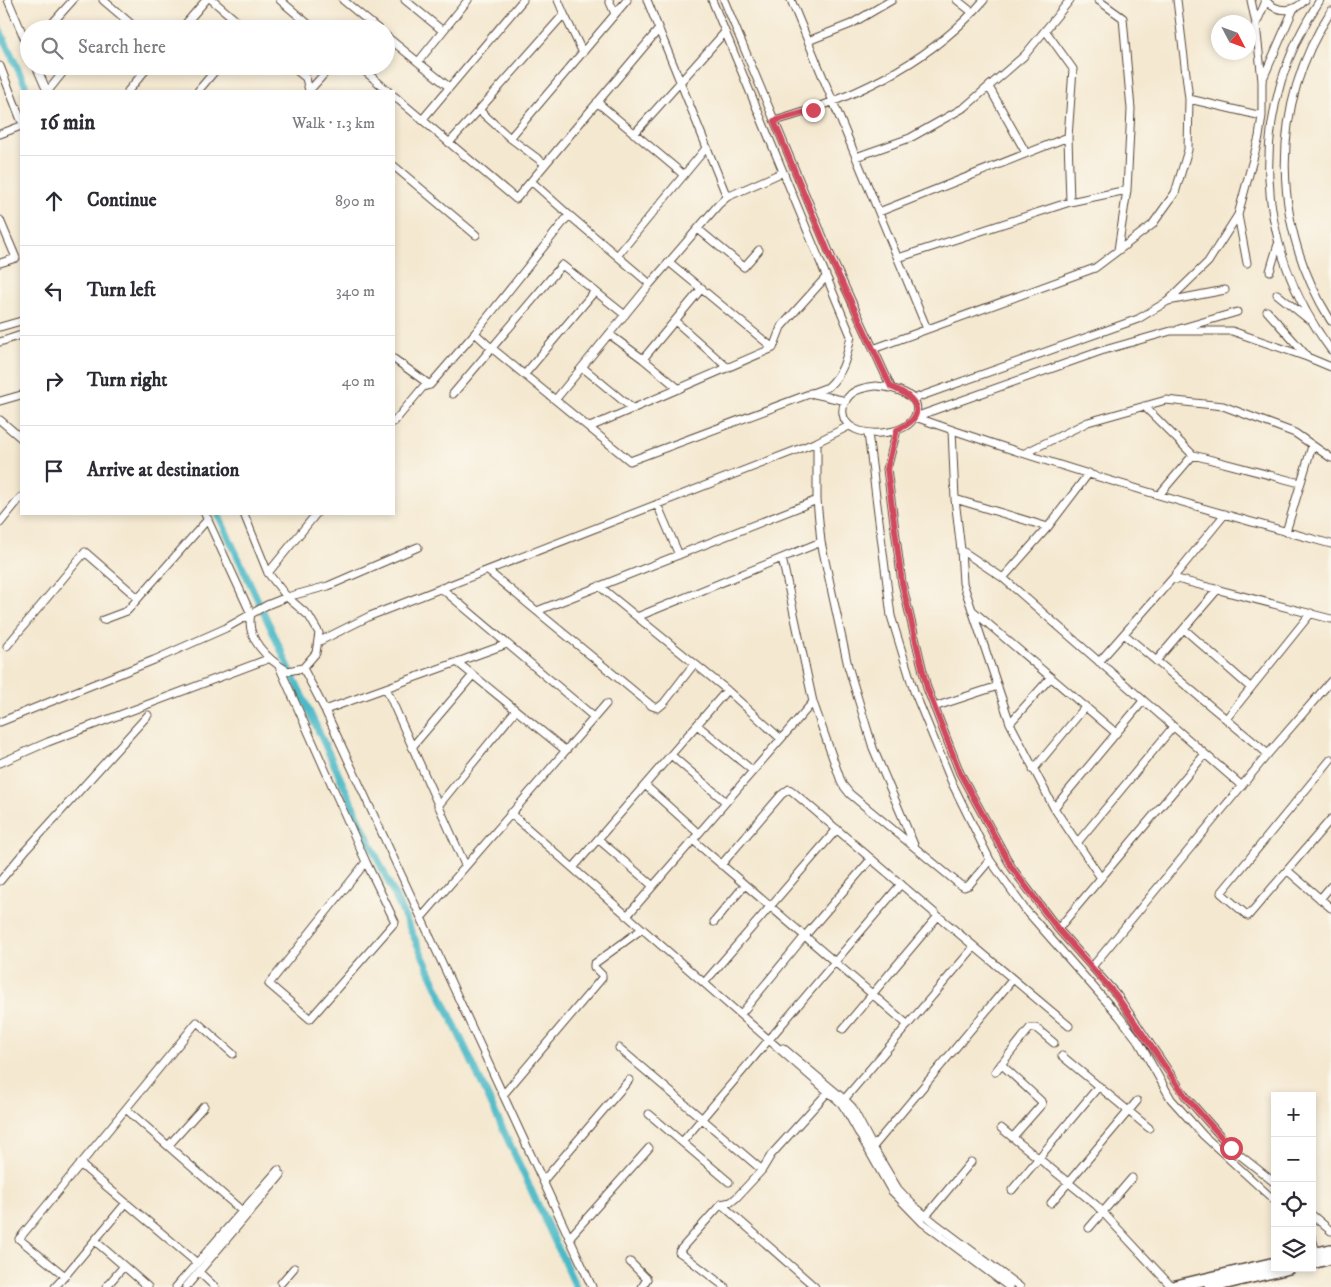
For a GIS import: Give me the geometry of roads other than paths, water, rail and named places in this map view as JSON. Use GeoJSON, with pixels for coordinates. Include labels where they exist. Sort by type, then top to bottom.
{"type":"FeatureCollection","features":[{"type":"Feature","properties":{"kind":"main road"},"geometry":{"type":"LineString","coordinates":[[1316,1256],[1331,1250]]}},
{"type":"Feature","properties":{"kind":"main road"},"geometry":{"type":"LineString","coordinates":[[1316,1257],[1331,1258]]}},
{"type":"Feature","properties":{"kind":"main road"},"geometry":{"type":"LineString","coordinates":[[1172,1287],[1271,1264]]}},
{"type":"Feature","properties":{"kind":"main road"},"geometry":{"type":"LineString","coordinates":[[1210,1287],[1272,1272]]}},
{"type":"Feature","properties":{"kind":"street"},"geometry":{"type":"LineString","coordinates":[[8,0],[20,28]]}},
{"type":"Feature","properties":{"kind":"street"},"geometry":{"type":"LineString","coordinates":[[55,20],[73,0]]}},
{"type":"Feature","properties":{"kind":"street"},"geometry":{"type":"LineString","coordinates":[[103,0],[126,20]]}},
{"type":"Feature","properties":{"kind":"street"},"geometry":{"type":"LineString","coordinates":[[189,20],[206,0]]}},
{"type":"Feature","properties":{"kind":"street"},"geometry":{"type":"LineString","coordinates":[[212,0],[235,20]]}},
{"type":"Feature","properties":{"kind":"street"},"geometry":{"type":"LineString","coordinates":[[280,0],[303,20]]}},
{"type":"Feature","properties":{"kind":"street"},"geometry":{"type":"LineString","coordinates":[[343,0],[367,20]]}},
{"type":"Feature","properties":{"kind":"street"},"geometry":{"type":"LineString","coordinates":[[405,0],[443,31]]}},
{"type":"Feature","properties":{"kind":"street"},"geometry":{"type":"LineString","coordinates":[[418,62],[468,0]]}},
{"type":"Feature","properties":{"kind":"street"},"geometry":{"type":"LineString","coordinates":[[422,120],[523,0]]}},
{"type":"Feature","properties":{"kind":"street"},"geometry":{"type":"LineString","coordinates":[[558,0],[583,53]]}},
{"type":"Feature","properties":{"kind":"street"},"geometry":{"type":"LineString","coordinates":[[608,0],[615,14]]}},
{"type":"Feature","properties":{"kind":"street"},"geometry":{"type":"LineString","coordinates":[[510,138],[627,0]]}},
{"type":"Feature","properties":{"kind":"street"},"geometry":{"type":"LineString","coordinates":[[647,0],[727,197]]}},
{"type":"Feature","properties":{"kind":"street"},"geometry":{"type":"LineString","coordinates":[[476,333],[630,461],[828,387],[836,379],[844,367],[851,336],[712,0]]}},
{"type":"Feature","properties":{"kind":"street"},"geometry":{"type":"LineString","coordinates":[[724,0],[832,261],[891,387]]}},
{"type":"Feature","properties":{"kind":"street"},"geometry":{"type":"LineString","coordinates":[[791,0],[927,329]]}},
{"type":"Feature","properties":{"kind":"street"},"geometry":{"type":"LineString","coordinates":[[808,41],[851,24],[892,0]]}},
{"type":"Feature","properties":{"kind":"street"},"geometry":{"type":"LineString","coordinates":[[957,0],[972,12]]}},
{"type":"Feature","properties":{"kind":"street"},"geometry":{"type":"LineString","coordinates":[[774,121],[813,110],[910,63],[949,34],[984,0]]}},
{"type":"Feature","properties":{"kind":"street"},"geometry":{"type":"LineString","coordinates":[[856,157],[910,138],[965,108],[1024,56],[1070,0]]}},
{"type":"Feature","properties":{"kind":"street"},"geometry":{"type":"LineString","coordinates":[[1098,0],[1123,18],[1132,109],[1126,190],[1118,250]]}},
{"type":"Feature","properties":{"kind":"street"},"geometry":{"type":"LineString","coordinates":[[873,349],[1095,268],[1152,224],[1175,193],[1188,150],[1189,99],[1177,0]]}},
{"type":"Feature","properties":{"kind":"street"},"geometry":{"type":"LineString","coordinates":[[1250,0],[1254,15]]}},
{"type":"Feature","properties":{"kind":"street"},"geometry":{"type":"LineString","coordinates":[[913,399],[1138,319],[1168,301],[1208,262],[1238,214],[1259,136],[1262,116],[1262,81],[1256,24],[1266,0],[1278,9],[1294,8]]}},
{"type":"Feature","properties":{"kind":"street"},"geometry":{"type":"LineString","coordinates":[[1262,81],[1294,8],[1305,0]]}},
{"type":"Feature","properties":{"kind":"street"},"geometry":{"type":"LineString","coordinates":[[1320,0],[1304,25],[1290,57],[1279,90],[1271,124],[1268,158],[1269,193],[1278,244],[1289,277],[1312,323],[1331,350]]}},
{"type":"Feature","properties":{"kind":"street"},"geometry":{"type":"LineString","coordinates":[[1331,11],[1310,49],[1298,80],[1290,113],[1285,164],[1288,206],[1296,247],[1308,279],[1331,321]]}},
{"type":"Feature","properties":{"kind":"street"},"geometry":{"type":"LineString","coordinates":[[449,143],[564,14]]}},
{"type":"Feature","properties":{"kind":"street"},"geometry":{"type":"LineString","coordinates":[[395,97],[516,200],[659,29]]}},
{"type":"Feature","properties":{"kind":"street"},"geometry":{"type":"LineString","coordinates":[[1045,30],[1072,69],[1068,137],[1070,202]]}},
{"type":"Feature","properties":{"kind":"street"},"geometry":{"type":"LineString","coordinates":[[634,134],[725,32]]}},
{"type":"Feature","properties":{"kind":"street"},"geometry":{"type":"LineString","coordinates":[[395,43],[449,87]]}},
{"type":"Feature","properties":{"kind":"street"},"geometry":{"type":"LineString","coordinates":[[1,70],[20,118]]}},
{"type":"Feature","properties":{"kind":"street"},"geometry":{"type":"LineString","coordinates":[[40,75],[47,90]]}},
{"type":"Feature","properties":{"kind":"street"},"geometry":{"type":"LineString","coordinates":[[48,90],[60,75]]}},
{"type":"Feature","properties":{"kind":"street"},"geometry":{"type":"LineString","coordinates":[[129,90],[141,75]]}},
{"type":"Feature","properties":{"kind":"street"},"geometry":{"type":"LineString","coordinates":[[199,90],[211,75]]}},
{"type":"Feature","properties":{"kind":"street"},"geometry":{"type":"LineString","coordinates":[[302,75],[306,78],[309,90]]}},
{"type":"Feature","properties":{"kind":"street"},"geometry":{"type":"LineString","coordinates":[[310,90],[322,75]]}},
{"type":"Feature","properties":{"kind":"street"},"geometry":{"type":"LineString","coordinates":[[369,75],[387,90]]}},
{"type":"Feature","properties":{"kind":"street"},"geometry":{"type":"LineString","coordinates":[[989,87],[1026,153]]}},
{"type":"Feature","properties":{"kind":"street"},"geometry":{"type":"LineString","coordinates":[[1189,99],[1262,116]]}},
{"type":"Feature","properties":{"kind":"street"},"geometry":{"type":"LineString","coordinates":[[597,102],[684,175]]}},
{"type":"Feature","properties":{"kind":"street"},"geometry":{"type":"LineString","coordinates":[[479,110],[510,138],[545,164]]}},
{"type":"Feature","properties":{"kind":"street"},"geometry":{"type":"LineString","coordinates":[[0,134],[20,126]]}},
{"type":"Feature","properties":{"kind":"street"},"geometry":{"type":"LineString","coordinates":[[879,212],[1068,137]]}},
{"type":"Feature","properties":{"kind":"street"},"geometry":{"type":"LineString","coordinates":[[617,256],[706,147]]}},
{"type":"Feature","properties":{"kind":"street"},"geometry":{"type":"LineString","coordinates":[[395,167],[476,235]]}},
{"type":"Feature","properties":{"kind":"street"},"geometry":{"type":"LineString","coordinates":[[556,399],[650,284],[719,204],[727,197],[783,172]]}},
{"type":"Feature","properties":{"kind":"street"},"geometry":{"type":"LineString","coordinates":[[531,182],[650,284]]}},
{"type":"Feature","properties":{"kind":"street"},"geometry":{"type":"LineString","coordinates":[[898,258],[1070,202],[1126,190]]}},
{"type":"Feature","properties":{"kind":"street"},"geometry":{"type":"LineString","coordinates":[[1238,214],[1247,263]]}},
{"type":"Feature","properties":{"kind":"street"},"geometry":{"type":"LineString","coordinates":[[395,421],[423,387],[430,385],[476,333],[569,215]]}},
{"type":"Feature","properties":{"kind":"street"},"geometry":{"type":"LineString","coordinates":[[0,220],[19,257],[0,263]]}},
{"type":"Feature","properties":{"kind":"street"},"geometry":{"type":"LineString","coordinates":[[698,229],[744,267],[759,250]]}},
{"type":"Feature","properties":{"kind":"street"},"geometry":{"type":"LineString","coordinates":[[1270,271],[1278,244]]}},
{"type":"Feature","properties":{"kind":"street"},"geometry":{"type":"LineString","coordinates":[[669,262],[773,348]]}},
{"type":"Feature","properties":{"kind":"street"},"geometry":{"type":"LineString","coordinates":[[453,394],[562,264],[625,315]]}},
{"type":"Feature","properties":{"kind":"street"},"geometry":{"type":"LineString","coordinates":[[590,427],[773,348],[781,327],[826,277]]}},
{"type":"Feature","properties":{"kind":"street"},"geometry":{"type":"LineString","coordinates":[[643,360],[702,288]]}},
{"type":"Feature","properties":{"kind":"street"},"geometry":{"type":"LineString","coordinates":[[1168,301],[1225,290]]}},
{"type":"Feature","properties":{"kind":"street"},"geometry":{"type":"LineString","coordinates":[[525,374],[595,291]]}},
{"type":"Feature","properties":{"kind":"street"},"geometry":{"type":"LineString","coordinates":[[1277,294],[1312,323]]}},
{"type":"Feature","properties":{"kind":"street"},"geometry":{"type":"LineString","coordinates":[[1267,311],[1307,356]]}},
{"type":"Feature","properties":{"kind":"street"},"geometry":{"type":"LineString","coordinates":[[915,417],[916,408],[913,399],[904,392],[891,387],[876,386],[862,388],[851,394],[843,405],[843,416],[850,426],[868,433],[897,430],[907,425],[915,417],[1101,351],[1237,312]]}},
{"type":"Feature","properties":{"kind":"street"},"geometry":{"type":"LineString","coordinates":[[0,328],[20,321]]}},
{"type":"Feature","properties":{"kind":"street"},"geometry":{"type":"LineString","coordinates":[[675,321],[728,368]]}},
{"type":"Feature","properties":{"kind":"street"},"geometry":{"type":"LineString","coordinates":[[1172,331],[1232,331],[1307,356],[1331,367]]}},
{"type":"Feature","properties":{"kind":"street"},"geometry":{"type":"LineString","coordinates":[[609,334],[678,389]]}},
{"type":"Feature","properties":{"kind":"street"},"geometry":{"type":"LineString","coordinates":[[0,342],[20,335]]}},
{"type":"Feature","properties":{"kind":"street"},"geometry":{"type":"LineString","coordinates":[[395,360],[430,385]]}},
{"type":"Feature","properties":{"kind":"street"},"geometry":{"type":"LineString","coordinates":[[582,367],[633,409]]}},
{"type":"Feature","properties":{"kind":"street"},"geometry":{"type":"LineString","coordinates":[[809,393],[846,401]]}},
{"type":"Feature","properties":{"kind":"street"},"geometry":{"type":"LineString","coordinates":[[0,401],[20,395]]}},
{"type":"Feature","properties":{"kind":"street"},"geometry":{"type":"LineString","coordinates":[[1025,453],[1088,422],[1166,400],[1223,406],[1295,434],[1331,458]]}},
{"type":"Feature","properties":{"kind":"street"},"geometry":{"type":"LineString","coordinates":[[1144,406],[1193,455],[1300,483]]}},
{"type":"Feature","properties":{"kind":"street"},"geometry":{"type":"LineString","coordinates":[[915,417],[1159,495],[1331,544]]}},
{"type":"Feature","properties":{"kind":"street"},"geometry":{"type":"LineString","coordinates":[[0,420],[20,437]]}},
{"type":"Feature","properties":{"kind":"street"},"geometry":{"type":"LineString","coordinates":[[318,642],[370,616],[817,442],[850,426]]}},
{"type":"Feature","properties":{"kind":"street"},"geometry":{"type":"LineString","coordinates":[[897,430],[887,469],[902,583],[927,688],[960,773],[1012,868],[1058,929],[1116,995],[1186,1097],[1231,1148],[1274,1182]]}},
{"type":"Feature","properties":{"kind":"street"},"geometry":{"type":"LineString","coordinates":[[952,430],[954,499],[962,550],[963,583],[1010,724],[1054,808],[1101,878]]}},
{"type":"Feature","properties":{"kind":"street"},"geometry":{"type":"LineString","coordinates":[[868,433],[891,616],[914,691],[953,785],[990,860],[1024,908],[1139,1042],[1172,1100],[1203,1135],[1271,1197]]}},
{"type":"Feature","properties":{"kind":"street"},"geometry":{"type":"LineString","coordinates":[[817,442],[816,500],[821,542],[848,666],[874,748],[916,848]]}},
{"type":"Feature","properties":{"kind":"street"},"geometry":{"type":"LineString","coordinates":[[1286,532],[1312,446]]}},
{"type":"Feature","properties":{"kind":"street"},"geometry":{"type":"LineString","coordinates":[[1159,495],[1193,455]]}},
{"type":"Feature","properties":{"kind":"street"},"geometry":{"type":"LineString","coordinates":[[1003,578],[1048,527],[1088,473]]}},
{"type":"Feature","properties":{"kind":"street"},"geometry":{"type":"LineString","coordinates":[[1,519],[20,498]]}},
{"type":"Feature","properties":{"kind":"street"},"geometry":{"type":"LineString","coordinates":[[954,499],[1048,527]]}},
{"type":"Feature","properties":{"kind":"street"},"geometry":{"type":"LineString","coordinates":[[536,611],[816,500]]}},
{"type":"Feature","properties":{"kind":"street"},"geometry":{"type":"LineString","coordinates":[[657,504],[678,554]]}},
{"type":"Feature","properties":{"kind":"street"},"geometry":{"type":"LineString","coordinates":[[1099,662],[1173,578],[1225,514]]}},
{"type":"Feature","properties":{"kind":"street"},"geometry":{"type":"LineString","coordinates":[[103,620],[127,611],[206,517],[251,614],[248,624],[259,647],[268,659],[288,672],[303,668],[316,653],[319,633],[309,616],[286,596],[268,573],[244,515]]}},
{"type":"Feature","properties":{"kind":"street"},"geometry":{"type":"LineString","coordinates":[[268,573],[314,515]]}},
{"type":"Feature","properties":{"kind":"street"},"geometry":{"type":"LineString","coordinates":[[637,617],[821,542]]}},
{"type":"Feature","properties":{"kind":"street"},"geometry":{"type":"LineString","coordinates":[[0,722],[154,660],[226,628],[286,596],[328,586],[418,547]]}},
{"type":"Feature","properties":{"kind":"street"},"geometry":{"type":"LineString","coordinates":[[962,550],[1003,578],[1242,786]]}},
{"type":"Feature","properties":{"kind":"street"},"geometry":{"type":"LineString","coordinates":[[6,646],[85,552],[138,598]]}},
{"type":"Feature","properties":{"kind":"street"},"geometry":{"type":"LineString","coordinates":[[782,558],[813,702],[842,784],[850,794],[959,884],[968,885],[990,860]]}},
{"type":"Feature","properties":{"kind":"street"},"geometry":{"type":"LineString","coordinates":[[488,571],[652,706],[658,708],[664,703],[694,664]]}},
{"type":"Feature","properties":{"kind":"street"},"geometry":{"type":"LineString","coordinates":[[1173,578],[1331,619]]}},
{"type":"Feature","properties":{"kind":"street"},"geometry":{"type":"LineString","coordinates":[[599,586],[726,690],[781,739]]}},
{"type":"Feature","properties":{"kind":"street"},"geometry":{"type":"LineString","coordinates":[[441,588],[594,717]]}},
{"type":"Feature","properties":{"kind":"street"},"geometry":{"type":"LineString","coordinates":[[1156,661],[1218,589]]}},
{"type":"Feature","properties":{"kind":"street"},"geometry":{"type":"LineString","coordinates":[[972,610],[1116,733]]}},
{"type":"Feature","properties":{"kind":"street"},"geometry":{"type":"LineString","coordinates":[[1226,719],[1311,613]]}},
{"type":"Feature","properties":{"kind":"street"},"geometry":{"type":"LineString","coordinates":[[1184,629],[1251,688]]}},
{"type":"Feature","properties":{"kind":"street"},"geometry":{"type":"LineString","coordinates":[[1124,634],[1268,754]]}},
{"type":"Feature","properties":{"kind":"street"},"geometry":{"type":"LineString","coordinates":[[325,710],[507,644]]}},
{"type":"Feature","properties":{"kind":"street"},"geometry":{"type":"LineString","coordinates":[[0,763],[48,742],[268,659]]}},
{"type":"Feature","properties":{"kind":"street"},"geometry":{"type":"LineString","coordinates":[[457,662],[565,750]]}},
{"type":"Feature","properties":{"kind":"street"},"geometry":{"type":"LineString","coordinates":[[279,666],[366,862],[395,922],[310,1019],[269,984],[366,862]]}},
{"type":"Feature","properties":{"kind":"street"},"geometry":{"type":"LineString","coordinates":[[303,668],[325,710],[592,1287]]}},
{"type":"Feature","properties":{"kind":"street"},"geometry":{"type":"LineString","coordinates":[[412,747],[473,675]]}},
{"type":"Feature","properties":{"kind":"street"},"geometry":{"type":"LineString","coordinates":[[1010,724],[1051,677]]}},
{"type":"Feature","properties":{"kind":"street"},"geometry":{"type":"LineString","coordinates":[[1092,967],[1268,754],[1331,681]]}},
{"type":"Feature","properties":{"kind":"street"},"geometry":{"type":"LineString","coordinates":[[934,708],[998,686]]}},
{"type":"Feature","properties":{"kind":"street"},"geometry":{"type":"LineString","coordinates":[[386,688],[465,865]]}},
{"type":"Feature","properties":{"kind":"street"},"geometry":{"type":"LineString","coordinates":[[573,868],[726,690]]}},
{"type":"Feature","properties":{"kind":"street"},"geometry":{"type":"LineString","coordinates":[[1054,808],[1143,701]]}},
{"type":"Feature","properties":{"kind":"street"},"geometry":{"type":"LineString","coordinates":[[627,916],[813,702]]}},
{"type":"Feature","properties":{"kind":"street"},"geometry":{"type":"LineString","coordinates":[[421,918],[606,704]]}},
{"type":"Feature","properties":{"kind":"street"},"geometry":{"type":"LineString","coordinates":[[1033,770],[1086,706]]}},
{"type":"Feature","properties":{"kind":"street"},"geometry":{"type":"LineString","coordinates":[[438,806],[516,710]]}},
{"type":"Feature","properties":{"kind":"street"},"geometry":{"type":"LineString","coordinates":[[0,881],[148,715]]}},
{"type":"Feature","properties":{"kind":"street"},"geometry":{"type":"LineString","coordinates":[[697,725],[753,771]]}},
{"type":"Feature","properties":{"kind":"street"},"geometry":{"type":"LineString","coordinates":[[1077,843],[1173,727]]}},
{"type":"Feature","properties":{"kind":"street"},"geometry":{"type":"LineString","coordinates":[[1058,929],[1205,754]]}},
{"type":"Feature","properties":{"kind":"street"},"geometry":{"type":"LineString","coordinates":[[671,755],[726,802]]}},
{"type":"Feature","properties":{"kind":"street"},"geometry":{"type":"LineString","coordinates":[[1331,760],[1221,893],[1248,916],[1331,818]]}},
{"type":"Feature","properties":{"kind":"street"},"geometry":{"type":"LineString","coordinates":[[645,786],[698,833]]}},
{"type":"Feature","properties":{"kind":"street"},"geometry":{"type":"LineString","coordinates":[[721,865],[781,795],[789,790],[1069,1026]]}},
{"type":"Feature","properties":{"kind":"street"},"geometry":{"type":"LineString","coordinates":[[510,813],[704,983],[771,1040],[784,1048],[843,1101],[858,1117],[872,1147],[898,1189],[926,1216],[1020,1287]]}},
{"type":"Feature","properties":{"kind":"street"},"geometry":{"type":"LineString","coordinates":[[704,983],[837,829]]}},
{"type":"Feature","properties":{"kind":"street"},"geometry":{"type":"LineString","coordinates":[[598,839],[653,886]]}},
{"type":"Feature","properties":{"kind":"street"},"geometry":{"type":"LineString","coordinates":[[692,840],[908,1025]]}},
{"type":"Feature","properties":{"kind":"street"},"geometry":{"type":"LineString","coordinates":[[741,1014],[871,859]]}},
{"type":"Feature","properties":{"kind":"street"},"geometry":{"type":"LineString","coordinates":[[1288,871],[1331,908]]}},
{"type":"Feature","properties":{"kind":"street"},"geometry":{"type":"LineString","coordinates":[[683,1141],[771,1040],[900,884]]}},
{"type":"Feature","properties":{"kind":"street"},"geometry":{"type":"LineString","coordinates":[[714,922],[745,885]]}},
{"type":"Feature","properties":{"kind":"street"},"geometry":{"type":"LineString","coordinates":[[1320,899],[1331,886]]}},
{"type":"Feature","properties":{"kind":"street"},"geometry":{"type":"LineString","coordinates":[[842,1029],[938,916]]}},
{"type":"Feature","properties":{"kind":"street"},"geometry":{"type":"LineString","coordinates":[[503,1095],[602,978],[594,964],[642,929]]}},
{"type":"Feature","properties":{"kind":"street"},"geometry":{"type":"LineString","coordinates":[[843,1101],[974,947]]}},
{"type":"Feature","properties":{"kind":"street"},"geometry":{"type":"LineString","coordinates":[[872,1147],[1014,979]]}},
{"type":"Feature","properties":{"kind":"street"},"geometry":{"type":"LineString","coordinates":[[65,1276],[19,1239],[198,1022],[233,1054]]}},
{"type":"Feature","properties":{"kind":"street"},"geometry":{"type":"LineString","coordinates":[[995,1072],[1033,1027],[1054,1043]]}},
{"type":"Feature","properties":{"kind":"street"},"geometry":{"type":"LineString","coordinates":[[771,1040],[775,1047],[828,1092],[843,1101],[847,1112],[891,1190],[923,1223],[1008,1287]]}},
{"type":"Feature","properties":{"kind":"street"},"geometry":{"type":"LineString","coordinates":[[619,1048],[762,1170]]}},
{"type":"Feature","properties":{"kind":"street"},"geometry":{"type":"LineString","coordinates":[[1062,1056],[1149,1128]]}},
{"type":"Feature","properties":{"kind":"street"},"geometry":{"type":"LineString","coordinates":[[1001,1064],[1042,1104],[1013,1137]]}},
{"type":"Feature","properties":{"kind":"street"},"geometry":{"type":"LineString","coordinates":[[543,1182],[629,1080]]}},
{"type":"Feature","properties":{"kind":"street"},"geometry":{"type":"LineString","coordinates":[[1012,1190],[1099,1086]]}},
{"type":"Feature","properties":{"kind":"street"},"geometry":{"type":"LineString","coordinates":[[724,1287],[679,1252],[722,1204],[731,1202],[736,1198],[762,1170],[771,1155],[828,1092]]}},
{"type":"Feature","properties":{"kind":"street"},"geometry":{"type":"LineString","coordinates":[[1051,1203],[1137,1101]]}},
{"type":"Feature","properties":{"kind":"street"},"geometry":{"type":"LineString","coordinates":[[168,1146],[204,1106]]}},
{"type":"Feature","properties":{"kind":"street"},"geometry":{"type":"LineString","coordinates":[[126,1109],[242,1212]]}},
{"type":"Feature","properties":{"kind":"street"},"geometry":{"type":"LineString","coordinates":[[649,1114],[729,1182]]}},
{"type":"Feature","properties":{"kind":"street"},"geometry":{"type":"LineString","coordinates":[[1001,1128],[1102,1212],[1172,1287]]}},
{"type":"Feature","properties":{"kind":"street"},"geometry":{"type":"LineString","coordinates":[[569,1238],[649,1148]]}},
{"type":"Feature","properties":{"kind":"street"},"geometry":{"type":"LineString","coordinates":[[926,1216],[971,1162]]}},
{"type":"Feature","properties":{"kind":"street"},"geometry":{"type":"LineString","coordinates":[[80,1164],[197,1263]]}},
{"type":"Feature","properties":{"kind":"street"},"geometry":{"type":"LineString","coordinates":[[176,1287],[279,1173],[186,1287]]}},
{"type":"Feature","properties":{"kind":"street"},"geometry":{"type":"LineString","coordinates":[[1089,1228],[1132,1178]]}},
{"type":"Feature","properties":{"kind":"street"},"geometry":{"type":"LineString","coordinates":[[55,1287],[126,1203]]}},
{"type":"Feature","properties":{"kind":"street"},"geometry":{"type":"LineString","coordinates":[[722,1204],[815,1287]]}},
{"type":"Feature","properties":{"kind":"street"},"geometry":{"type":"LineString","coordinates":[[1316,1218],[1331,1231]]}},
{"type":"Feature","properties":{"kind":"street"},"geometry":{"type":"LineString","coordinates":[[94,1241],[148,1287]]}},
{"type":"Feature","properties":{"kind":"street"},"geometry":{"type":"LineString","coordinates":[[630,1262],[647,1279],[642,1287]]}},
{"type":"Feature","properties":{"kind":"street"},"geometry":{"type":"LineString","coordinates":[[106,1287],[124,1266]]}},
{"type":"Feature","properties":{"kind":"street"},"geometry":{"type":"LineString","coordinates":[[281,1286],[294,1268]]}},
{"type":"Feature","properties":{"kind":"street"},"geometry":{"type":"LineString","coordinates":[[199,1272],[215,1287]]}},
{"type":"Feature","properties":{"kind":"waterway"},"geometry":{"type":"LineString","coordinates":[[0,30],[20,74]]}},
{"type":"Feature","properties":{"kind":"waterway"},"geometry":{"type":"LineString","coordinates":[[21,75],[28,90]]}},
{"type":"Feature","properties":{"kind":"waterway"},"geometry":{"type":"LineString","coordinates":[[218,515],[576,1287]]}}]}
